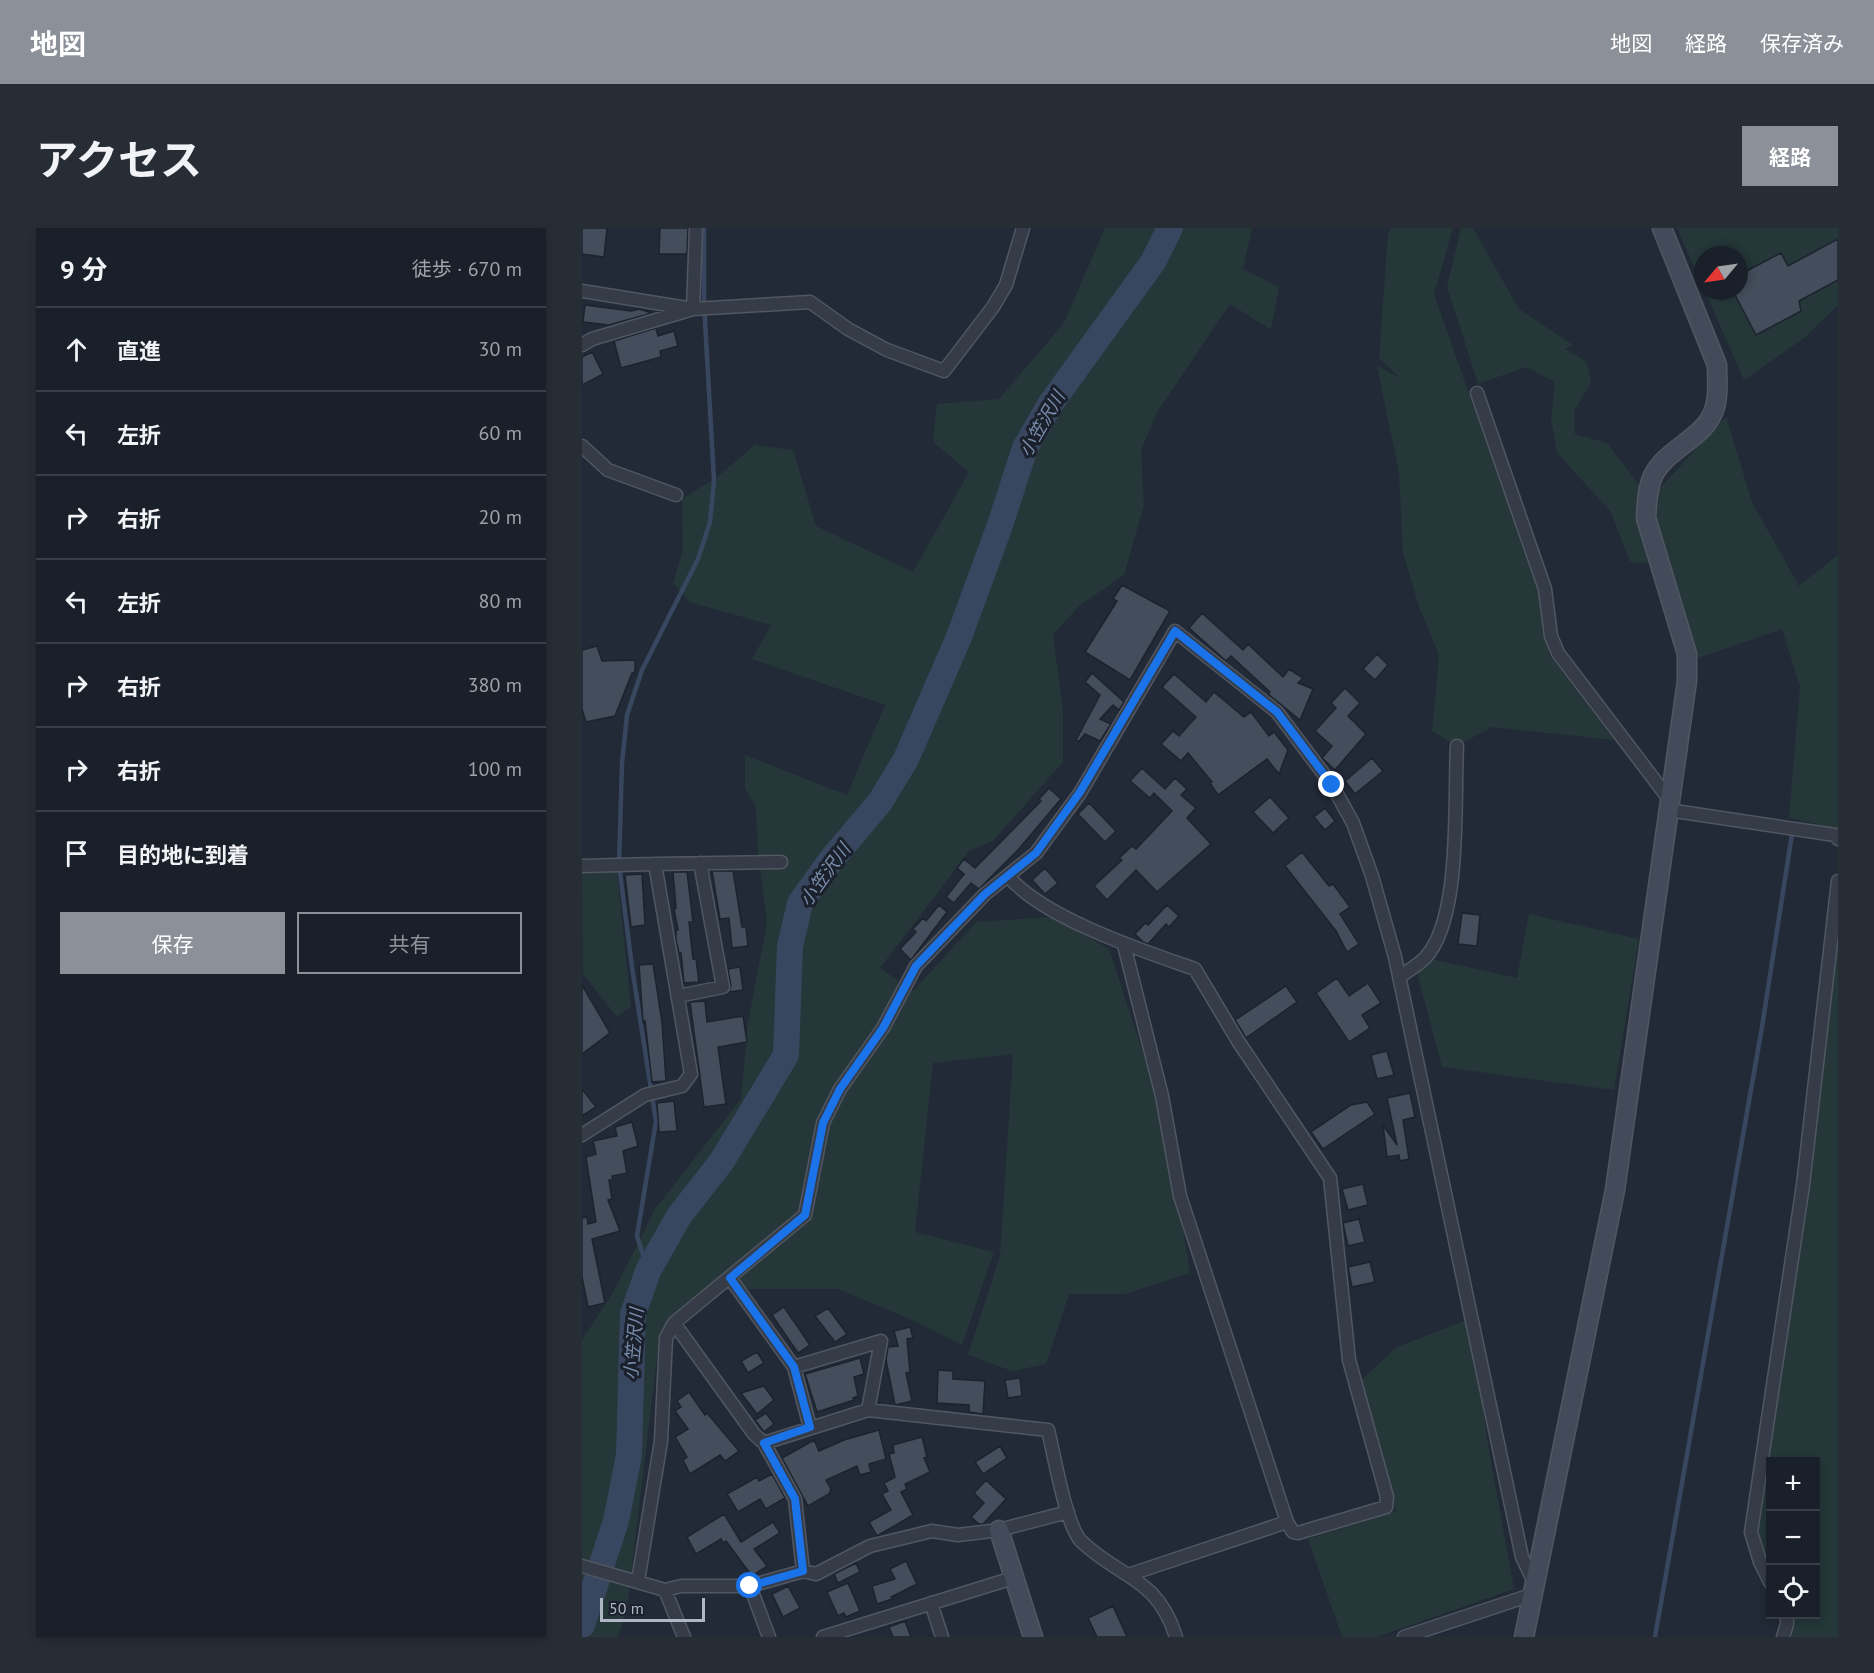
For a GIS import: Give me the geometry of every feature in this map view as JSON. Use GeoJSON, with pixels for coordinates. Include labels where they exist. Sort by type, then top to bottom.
{"type":"FeatureCollection","features":[{"type":"Feature","properties":{"kind":"street"},"geometry":{"type":"LineString","coordinates":[[693,309],[696,228]]}},
{"type":"Feature","properties":{"kind":"street"},"geometry":{"type":"LineString","coordinates":[[582,291],[693,309],[810,302],[848,329],[887,350],[944,371],[993,307],[1006,285],[1023,228]]}},
{"type":"Feature","properties":{"kind":"street"},"geometry":{"type":"LineString","coordinates":[[1524,1637],[1615,1190],[1688,681],[1687,654],[1646,518],[1647,497],[1653,476],[1666,459],[1690,440],[1715,410],[1718,389],[1717,365],[1662,228]]}},
{"type":"Feature","properties":{"kind":"street"},"geometry":{"type":"LineString","coordinates":[[582,345],[592,339],[693,309]]}},
{"type":"Feature","properties":{"kind":"street"},"geometry":{"type":"LineString","coordinates":[[1477,393],[1545,589],[1551,636],[1558,653],[1669,804],[1835,835],[1838,839]]}},
{"type":"Feature","properties":{"kind":"street"},"geometry":{"type":"LineString","coordinates":[[582,446],[608,470],[676,495]]}},
{"type":"Feature","properties":{"kind":"street"},"geometry":{"type":"LineString","coordinates":[[636,1581],[661,1441],[666,1338],[674,1323],[805,1215],[823,1123],[840,1089],[883,1028],[916,966],[985,894],[1036,853],[1080,792],[1175,631],[1277,712],[1332,785],[1353,823],[1372,876],[1399,977],[1522,1557],[1532,1589]]}},
{"type":"Feature","properties":{"kind":"street"},"geometry":{"type":"LineString","coordinates":[[1399,977],[1426,958],[1444,926],[1450,897],[1457,746]]}},
{"type":"Feature","properties":{"kind":"street"},"geometry":{"type":"LineString","coordinates":[[582,866],[781,862]]}},
{"type":"Feature","properties":{"kind":"street"},"geometry":{"type":"LineString","coordinates":[[678,996],[723,987],[700,863]]}},
{"type":"Feature","properties":{"kind":"street"},"geometry":{"type":"LineString","coordinates":[[582,1135],[645,1095],[682,1086],[691,1074],[655,864]]}},
{"type":"Feature","properties":{"kind":"street"},"geometry":{"type":"LineString","coordinates":[[1008,876],[1028,896],[1124,945],[1195,969],[1238,1041],[1330,1178],[1349,1360],[1387,1497],[1386,1507],[1298,1533],[1293,1532],[1287,1521],[1180,1196],[1162,1096],[1124,945]]}},
{"type":"Feature","properties":{"kind":"street"},"geometry":{"type":"LineString","coordinates":[[1766,1574],[1751,1532],[1803,1185],[1838,881]]}},
{"type":"Feature","properties":{"kind":"street"},"geometry":{"type":"LineString","coordinates":[[730,1278],[794,1367],[810,1427]]}},
{"type":"Feature","properties":{"kind":"street"},"geometry":{"type":"LineString","coordinates":[[674,1323],[754,1434],[764,1443],[795,1499],[803,1571]]}},
{"type":"Feature","properties":{"kind":"street"},"geometry":{"type":"LineString","coordinates":[[794,1367],[881,1341],[868,1410]]}},
{"type":"Feature","properties":{"kind":"street"},"geometry":{"type":"LineString","coordinates":[[764,1443],[868,1410],[1048,1430],[1068,1512],[1080,1539],[1149,1588],[1170,1618],[1176,1637]]}},
{"type":"Feature","properties":{"kind":"street"},"geometry":{"type":"LineString","coordinates":[[582,1566],[664,1590],[681,1586],[750,1586],[803,1571],[816,1574],[870,1546],[932,1531],[958,1535],[999,1530],[1068,1512]]}},
{"type":"Feature","properties":{"kind":"street"},"geometry":{"type":"LineString","coordinates":[[1128,1575],[1287,1521]]}},
{"type":"Feature","properties":{"kind":"street"},"geometry":{"type":"LineString","coordinates":[[999,1530],[1033,1637]]}},
{"type":"Feature","properties":{"kind":"street"},"geometry":{"type":"LineString","coordinates":[[823,1637],[855,1632],[931,1603],[1013,1578]]}},
{"type":"Feature","properties":{"kind":"street"},"geometry":{"type":"LineString","coordinates":[[750,1586],[769,1637]]}},
{"type":"Feature","properties":{"kind":"street"},"geometry":{"type":"LineString","coordinates":[[1404,1637],[1532,1589]]}},
{"type":"Feature","properties":{"kind":"street"},"geometry":{"type":"LineString","coordinates":[[664,1590],[684,1637]]}},
{"type":"Feature","properties":{"kind":"street"},"geometry":{"type":"LineString","coordinates":[[931,1603],[942,1637]]}},
{"type":"Feature","properties":{"kind":"street"},"geometry":{"type":"LineString","coordinates":[[1783,1637],[1787,1619]]}},
{"type":"Feature","properties":{"kind":"shaded area"},"geometry":{"type":"Polygon","coordinates":[[[1105,228],[1252,228],[1243,269],[1279,287],[1271,330],[1230,304],[1156,414],[1141,451],[1144,505],[1124,575],[1079,606],[1053,635],[1063,710],[1063,762],[993,841],[970,850],[880,968],[913,991],[976,922],[1052,917],[1109,949],[1166,1123],[1190,1273],[1125,1294],[1069,1294],[1046,1364],[1012,1371],[968,1355],[1000,1256],[1013,1054],[933,1063],[915,1232],[994,1252],[962,1345],[912,1320],[838,1289],[716,1289],[666,1338],[660,1333],[627,1608],[618,1637],[582,1637],[582,1340],[614,1291],[655,1209],[741,1099],[748,1023],[767,922],[758,853],[756,807],[745,788],[745,755],[847,795],[885,705],[752,659],[771,625],[690,602],[673,583],[683,550],[682,499],[717,477],[755,445],[793,450],[816,526],[913,572],[969,472],[933,442],[937,404],[999,399],[1064,323],[1105,228]]]}},
{"type":"Feature","properties":{"kind":"shaded area"},"geometry":{"type":"Polygon","coordinates":[[[1391,228],[1453,228],[1434,294],[1537,587],[1549,654],[1614,740],[1492,727],[1457,746],[1432,731],[1439,655],[1419,607],[1403,553],[1399,473],[1377,366],[1400,378],[1379,358],[1388,233],[1391,228]]]}},
{"type":"Feature","properties":{"kind":"shaded area"},"geometry":{"type":"Polygon","coordinates":[[[1461,228],[1473,228],[1519,309],[1573,345],[1565,349],[1587,362],[1591,383],[1574,411],[1575,434],[1607,443],[1639,485],[1636,512],[1648,563],[1630,562],[1611,512],[1557,453],[1551,419],[1555,382],[1526,367],[1478,384],[1447,287],[1461,228]]]}},
{"type":"Feature","properties":{"kind":"shaded area"},"geometry":{"type":"Polygon","coordinates":[[[1677,228],[1838,228],[1838,305],[1804,338],[1744,380],[1709,300],[1748,300],[1748,246],[1694,246],[1694,267],[1677,228]]]}},
{"type":"Feature","properties":{"kind":"shaded area"},"geometry":{"type":"Polygon","coordinates":[[[1726,417],[1752,502],[1799,586],[1838,555],[1838,840],[1817,824],[1789,818],[1800,687],[1782,629],[1698,658],[1652,510],[1657,491],[1726,417]]]}},
{"type":"Feature","properties":{"kind":"shaded area"},"geometry":{"type":"Polygon","coordinates":[[[617,871],[631,1006],[617,1017],[583,974],[582,872],[617,871]]]}},
{"type":"Feature","properties":{"kind":"shaded area"},"geometry":{"type":"Polygon","coordinates":[[[1838,881],[1838,1637],[1782,1637],[1784,1619],[1820,1619],[1820,1457],[1766,1457],[1766,1571],[1751,1532],[1838,881]]]}},
{"type":"Feature","properties":{"kind":"shaded area"},"geometry":{"type":"Polygon","coordinates":[[[1529,914],[1639,939],[1614,1090],[1442,1067],[1415,965],[1426,958],[1517,978],[1529,914]]]}},
{"type":"Feature","properties":{"kind":"shaded area"},"geometry":{"type":"Polygon","coordinates":[[[1472,1318],[1487,1439],[1514,1589],[1377,1637],[1342,1637],[1308,1539],[1396,1511],[1360,1381],[1397,1347],[1472,1318]]]}},
{"type":"Feature","properties":{"kind":"building"},"geometry":{"type":"Polygon","coordinates":[[[582,228],[607,228],[604,257],[582,254],[582,228]]]}},
{"type":"Feature","properties":{"kind":"building"},"geometry":{"type":"Polygon","coordinates":[[[660,228],[688,228],[687,254],[659,254],[660,228]]]}},
{"type":"Feature","properties":{"kind":"building"},"geometry":{"type":"Polygon","coordinates":[[[1838,239],[1838,280],[1799,301],[1801,311],[1756,335],[1738,300],[1748,300],[1748,270],[1781,253],[1788,266],[1838,239]]]}},
{"type":"Feature","properties":{"kind":"building"},"geometry":{"type":"Polygon","coordinates":[[[585,305],[631,311],[639,309],[652,313],[609,325],[583,322],[585,305]]]}},
{"type":"Feature","properties":{"kind":"building"},"geometry":{"type":"Polygon","coordinates":[[[656,328],[658,336],[674,331],[678,346],[660,351],[661,357],[621,368],[614,341],[656,328]]]}},
{"type":"Feature","properties":{"kind":"building"},"geometry":{"type":"Polygon","coordinates":[[[592,352],[603,374],[582,385],[582,357],[592,352]]]}},
{"type":"Feature","properties":{"kind":"building"},"geometry":{"type":"Polygon","coordinates":[[[1122,585],[1170,611],[1130,680],[1085,652],[1117,601],[1113,599],[1122,585]]]}},
{"type":"Feature","properties":{"kind":"building"},"geometry":{"type":"Polygon","coordinates":[[[1202,613],[1243,650],[1248,644],[1283,677],[1289,669],[1303,678],[1298,683],[1313,689],[1300,720],[1268,694],[1270,692],[1231,656],[1226,661],[1189,628],[1202,613]]]}},
{"type":"Feature","properties":{"kind":"building"},"geometry":{"type":"Polygon","coordinates":[[[597,646],[602,661],[635,660],[635,672],[632,673],[615,716],[586,722],[582,709],[582,650],[597,646]]]}},
{"type":"Feature","properties":{"kind":"building"},"geometry":{"type":"Polygon","coordinates":[[[1377,654],[1388,665],[1375,680],[1363,669],[1377,654]]]}},
{"type":"Feature","properties":{"kind":"building"},"geometry":{"type":"Polygon","coordinates":[[[1092,673],[1124,702],[1119,710],[1113,705],[1100,719],[1111,724],[1100,741],[1085,734],[1079,741],[1076,740],[1100,695],[1085,682],[1092,673]]]}},
{"type":"Feature","properties":{"kind":"building"},"geometry":{"type":"Polygon","coordinates":[[[1174,674],[1206,702],[1214,692],[1244,717],[1251,712],[1269,736],[1274,732],[1288,750],[1279,774],[1267,759],[1218,795],[1210,783],[1212,782],[1188,753],[1181,761],[1161,744],[1173,731],[1179,736],[1196,717],[1162,687],[1174,674]]]}},
{"type":"Feature","properties":{"kind":"building"},"geometry":{"type":"Polygon","coordinates":[[[1345,688],[1360,703],[1348,716],[1366,734],[1335,770],[1322,758],[1332,746],[1315,731],[1336,708],[1331,703],[1345,688]]]}},
{"type":"Feature","properties":{"kind":"building"},"geometry":{"type":"Polygon","coordinates":[[[1372,758],[1383,771],[1355,794],[1345,781],[1372,758]]]}},
{"type":"Feature","properties":{"kind":"building"},"geometry":{"type":"Polygon","coordinates":[[[1142,768],[1165,789],[1175,778],[1187,789],[1181,795],[1196,808],[1187,818],[1211,844],[1157,892],[1136,870],[1107,900],[1094,886],[1122,860],[1119,858],[1132,846],[1136,849],[1172,811],[1154,793],[1150,798],[1130,781],[1142,768]]]}},
{"type":"Feature","properties":{"kind":"building"},"geometry":{"type":"Polygon","coordinates":[[[1049,788],[1061,799],[1018,850],[979,889],[971,883],[954,903],[946,897],[964,874],[957,868],[964,859],[975,868],[1041,801],[1039,799],[1049,788]]]}},
{"type":"Feature","properties":{"kind":"building"},"geometry":{"type":"Polygon","coordinates":[[[1270,797],[1289,818],[1273,833],[1253,812],[1270,797]]]}},
{"type":"Feature","properties":{"kind":"building"},"geometry":{"type":"Polygon","coordinates":[[[1089,803],[1116,831],[1105,842],[1078,814],[1089,803]]]}},
{"type":"Feature","properties":{"kind":"building"},"geometry":{"type":"Polygon","coordinates":[[[1325,808],[1335,821],[1325,830],[1314,817],[1325,808]]]}},
{"type":"Feature","properties":{"kind":"building"},"geometry":{"type":"Polygon","coordinates":[[[1302,852],[1329,886],[1333,884],[1350,907],[1340,914],[1359,944],[1347,952],[1336,931],[1285,866],[1302,852]]]}},
{"type":"Feature","properties":{"kind":"building"},"geometry":{"type":"Polygon","coordinates":[[[1045,868],[1058,883],[1045,894],[1032,880],[1045,868]]]}},
{"type":"Feature","properties":{"kind":"building"},"geometry":{"type":"Polygon","coordinates":[[[712,871],[733,871],[742,927],[746,927],[748,946],[732,948],[729,918],[720,919],[712,871]]]}},
{"type":"Feature","properties":{"kind":"building"},"geometry":{"type":"Polygon","coordinates":[[[673,872],[687,872],[693,922],[689,922],[693,959],[696,959],[699,982],[684,983],[681,953],[679,953],[676,940],[676,930],[678,930],[674,909],[676,908],[673,872]]]}},
{"type":"Feature","properties":{"kind":"building"},"geometry":{"type":"Polygon","coordinates":[[[642,874],[645,925],[631,927],[625,875],[642,874]]]}},
{"type":"Feature","properties":{"kind":"building"},"geometry":{"type":"Polygon","coordinates":[[[939,905],[947,912],[911,960],[900,949],[916,932],[913,929],[923,918],[926,921],[939,905]]]}},
{"type":"Feature","properties":{"kind":"building"},"geometry":{"type":"Polygon","coordinates":[[[1167,905],[1179,916],[1169,927],[1166,924],[1148,944],[1143,942],[1135,934],[1145,923],[1148,925],[1167,905]]]}},
{"type":"Feature","properties":{"kind":"building"},"geometry":{"type":"Polygon","coordinates":[[[1462,913],[1480,915],[1477,946],[1458,944],[1462,913]]]}},
{"type":"Feature","properties":{"kind":"building"},"geometry":{"type":"Polygon","coordinates":[[[653,964],[662,1022],[666,1081],[652,1082],[645,1021],[643,1022],[639,965],[653,964]]]}},
{"type":"Feature","properties":{"kind":"building"},"geometry":{"type":"Polygon","coordinates":[[[740,967],[743,990],[729,992],[731,986],[728,969],[740,967]]]}},
{"type":"Feature","properties":{"kind":"building"},"geometry":{"type":"Polygon","coordinates":[[[1337,978],[1349,996],[1368,983],[1381,1003],[1362,1015],[1370,1028],[1349,1042],[1316,993],[1337,978]]]}},
{"type":"Feature","properties":{"kind":"building"},"geometry":{"type":"Polygon","coordinates":[[[582,985],[610,1033],[582,1054],[582,985]]]}},
{"type":"Feature","properties":{"kind":"building"},"geometry":{"type":"Polygon","coordinates":[[[1286,986],[1297,1002],[1246,1038],[1235,1020],[1286,986]]]}},
{"type":"Feature","properties":{"kind":"building"},"geometry":{"type":"Polygon","coordinates":[[[705,1001],[707,1022],[743,1016],[747,1042],[718,1047],[726,1104],[704,1107],[690,1002],[705,1001]]]}},
{"type":"Feature","properties":{"kind":"building"},"geometry":{"type":"Polygon","coordinates":[[[1387,1051],[1394,1075],[1377,1079],[1371,1055],[1387,1051]]]}},
{"type":"Feature","properties":{"kind":"building"},"geometry":{"type":"Polygon","coordinates":[[[582,1089],[596,1107],[582,1116],[582,1089]]]}},
{"type":"Feature","properties":{"kind":"building"},"geometry":{"type":"Polygon","coordinates":[[[1410,1093],[1415,1117],[1403,1120],[1409,1159],[1400,1161],[1399,1155],[1387,1157],[1383,1125],[1397,1145],[1387,1098],[1410,1093]]]}},
{"type":"Feature","properties":{"kind":"building"},"geometry":{"type":"Polygon","coordinates":[[[674,1101],[677,1131],[659,1132],[657,1103],[674,1101]]]}},
{"type":"Feature","properties":{"kind":"building"},"geometry":{"type":"Polygon","coordinates":[[[1367,1102],[1375,1114],[1323,1149],[1311,1132],[1351,1105],[1367,1102]]]}},
{"type":"Feature","properties":{"kind":"building"},"geometry":{"type":"Polygon","coordinates":[[[632,1122],[638,1146],[623,1151],[627,1173],[612,1176],[613,1180],[609,1180],[612,1199],[608,1200],[620,1231],[592,1239],[605,1303],[588,1307],[582,1277],[582,1218],[587,1217],[588,1224],[596,1222],[586,1157],[596,1154],[593,1141],[617,1136],[615,1127],[632,1122]]]}},
{"type":"Feature","properties":{"kind":"building"},"geometry":{"type":"Polygon","coordinates":[[[1363,1184],[1368,1205],[1348,1210],[1342,1189],[1363,1184]]]}},
{"type":"Feature","properties":{"kind":"building"},"geometry":{"type":"Polygon","coordinates":[[[1359,1219],[1365,1242],[1348,1246],[1343,1223],[1359,1219]]]}},
{"type":"Feature","properties":{"kind":"building"},"geometry":{"type":"Polygon","coordinates":[[[1370,1262],[1375,1282],[1352,1287],[1348,1267],[1370,1262]]]}},
{"type":"Feature","properties":{"kind":"building"},"geometry":{"type":"Polygon","coordinates":[[[784,1307],[810,1345],[798,1353],[772,1315],[784,1307]]]}},
{"type":"Feature","properties":{"kind":"building"},"geometry":{"type":"Polygon","coordinates":[[[828,1308],[847,1334],[835,1342],[815,1316],[828,1308]]]}},
{"type":"Feature","properties":{"kind":"building"},"geometry":{"type":"Polygon","coordinates":[[[910,1327],[913,1338],[907,1339],[910,1372],[906,1373],[912,1401],[895,1405],[886,1360],[888,1347],[898,1346],[894,1331],[910,1327]]]}},
{"type":"Feature","properties":{"kind":"building"},"geometry":{"type":"Polygon","coordinates":[[[757,1352],[764,1363],[748,1373],[741,1361],[757,1352]]]}},
{"type":"Feature","properties":{"kind":"building"},"geometry":{"type":"Polygon","coordinates":[[[860,1358],[864,1374],[854,1377],[858,1396],[853,1398],[854,1400],[817,1412],[805,1374],[860,1358]]]}},
{"type":"Feature","properties":{"kind":"building"},"geometry":{"type":"Polygon","coordinates":[[[938,1370],[953,1371],[953,1379],[985,1381],[983,1414],[969,1412],[969,1405],[937,1403],[938,1370]]]}},
{"type":"Feature","properties":{"kind":"building"},"geometry":{"type":"Polygon","coordinates":[[[1020,1378],[1022,1396],[1008,1398],[1005,1380],[1020,1378]]]}},
{"type":"Feature","properties":{"kind":"building"},"geometry":{"type":"Polygon","coordinates":[[[764,1386],[774,1400],[757,1414],[741,1393],[764,1386]]]}},
{"type":"Feature","properties":{"kind":"building"},"geometry":{"type":"Polygon","coordinates":[[[689,1392],[705,1415],[707,1413],[739,1451],[725,1461],[720,1455],[690,1474],[683,1460],[687,1457],[675,1437],[688,1429],[675,1411],[681,1407],[677,1401],[689,1392]]]}},
{"type":"Feature","properties":{"kind":"building"},"geometry":{"type":"Polygon","coordinates":[[[766,1413],[774,1424],[764,1432],[755,1420],[766,1413]]]}},
{"type":"Feature","properties":{"kind":"building"},"geometry":{"type":"Polygon","coordinates":[[[879,1430],[886,1459],[869,1464],[871,1472],[860,1475],[857,1466],[826,1480],[831,1489],[829,1494],[808,1506],[782,1458],[814,1440],[819,1451],[844,1440],[879,1430]]]}},
{"type":"Feature","properties":{"kind":"building"},"geometry":{"type":"Polygon","coordinates":[[[922,1437],[927,1457],[924,1458],[930,1472],[905,1484],[907,1489],[901,1492],[913,1515],[877,1536],[869,1522],[891,1510],[882,1494],[888,1491],[884,1483],[895,1477],[889,1454],[894,1453],[893,1445],[922,1437]]]}},
{"type":"Feature","properties":{"kind":"building"},"geometry":{"type":"Polygon","coordinates":[[[1000,1446],[1007,1458],[983,1474],[975,1462],[1000,1446]]]}},
{"type":"Feature","properties":{"kind":"building"},"geometry":{"type":"Polygon","coordinates":[[[772,1474],[785,1498],[766,1509],[760,1499],[738,1512],[727,1494],[757,1477],[759,1481],[772,1474]]]}},
{"type":"Feature","properties":{"kind":"building"},"geometry":{"type":"Polygon","coordinates":[[[986,1480],[1006,1499],[983,1524],[979,1524],[971,1517],[984,1503],[974,1493],[986,1480]]]}},
{"type":"Feature","properties":{"kind":"building"},"geometry":{"type":"Polygon","coordinates":[[[724,1514],[741,1542],[773,1522],[780,1533],[754,1549],[767,1566],[752,1576],[726,1541],[723,1543],[721,1539],[696,1554],[687,1537],[724,1514]]]}},
{"type":"Feature","properties":{"kind":"building"},"geometry":{"type":"Polygon","coordinates":[[[906,1561],[917,1584],[891,1597],[892,1599],[877,1604],[872,1586],[895,1579],[890,1569],[906,1561]]]}},
{"type":"Feature","properties":{"kind":"building"},"geometry":{"type":"Polygon","coordinates":[[[856,1563],[860,1572],[838,1583],[834,1574],[856,1563]]]}},
{"type":"Feature","properties":{"kind":"building"},"geometry":{"type":"Polygon","coordinates":[[[848,1583],[860,1611],[846,1617],[844,1613],[838,1616],[827,1592],[848,1583]]]}},
{"type":"Feature","properties":{"kind":"building"},"geometry":{"type":"Polygon","coordinates":[[[788,1586],[800,1608],[783,1617],[772,1594],[788,1586]]]}},
{"type":"Feature","properties":{"kind":"building"},"geometry":{"type":"Polygon","coordinates":[[[1113,1606],[1127,1637],[1097,1637],[1088,1618],[1113,1606]]]}},
{"type":"Feature","properties":{"kind":"building"},"geometry":{"type":"Polygon","coordinates":[[[905,1621],[911,1637],[893,1637],[889,1627],[905,1621]]]}},
{"type":"Feature","properties":{"kind":"waterway"},"geometry":{"type":"LineString","coordinates":[[648,1271],[637,1236],[656,1121],[619,865],[622,763],[627,715],[642,670],[698,559],[710,522],[714,481],[704,303],[704,228]]}},
{"type":"Feature","properties":{"kind":"waterway","name":"小笠沢川"},"geometry":{"type":"LineString","coordinates":[[582,1625],[616,1521],[629,1455],[633,1314],[648,1271],[679,1216],[722,1161],[786,1055],[790,946],[800,903],[831,860],[880,802],[906,759],[959,637],[1025,448],[1051,403],[1153,262],[1170,228]]}},
{"type":"Feature","properties":{"kind":"waterway"},"geometry":{"type":"LineString","coordinates":[[1655,1637],[1762,1027],[1792,834]]}},
{"type":"Feature","properties":{"kind":"route"},"geometry":{"type":"LineString","coordinates":[[750,1586],[803,1571],[795,1499],[764,1443],[810,1427],[794,1367],[730,1278],[805,1215],[823,1123],[840,1089],[883,1028],[916,966],[985,894],[1036,853],[1080,792],[1175,631],[1277,712],[1305,746],[1332,785]]}}]}
